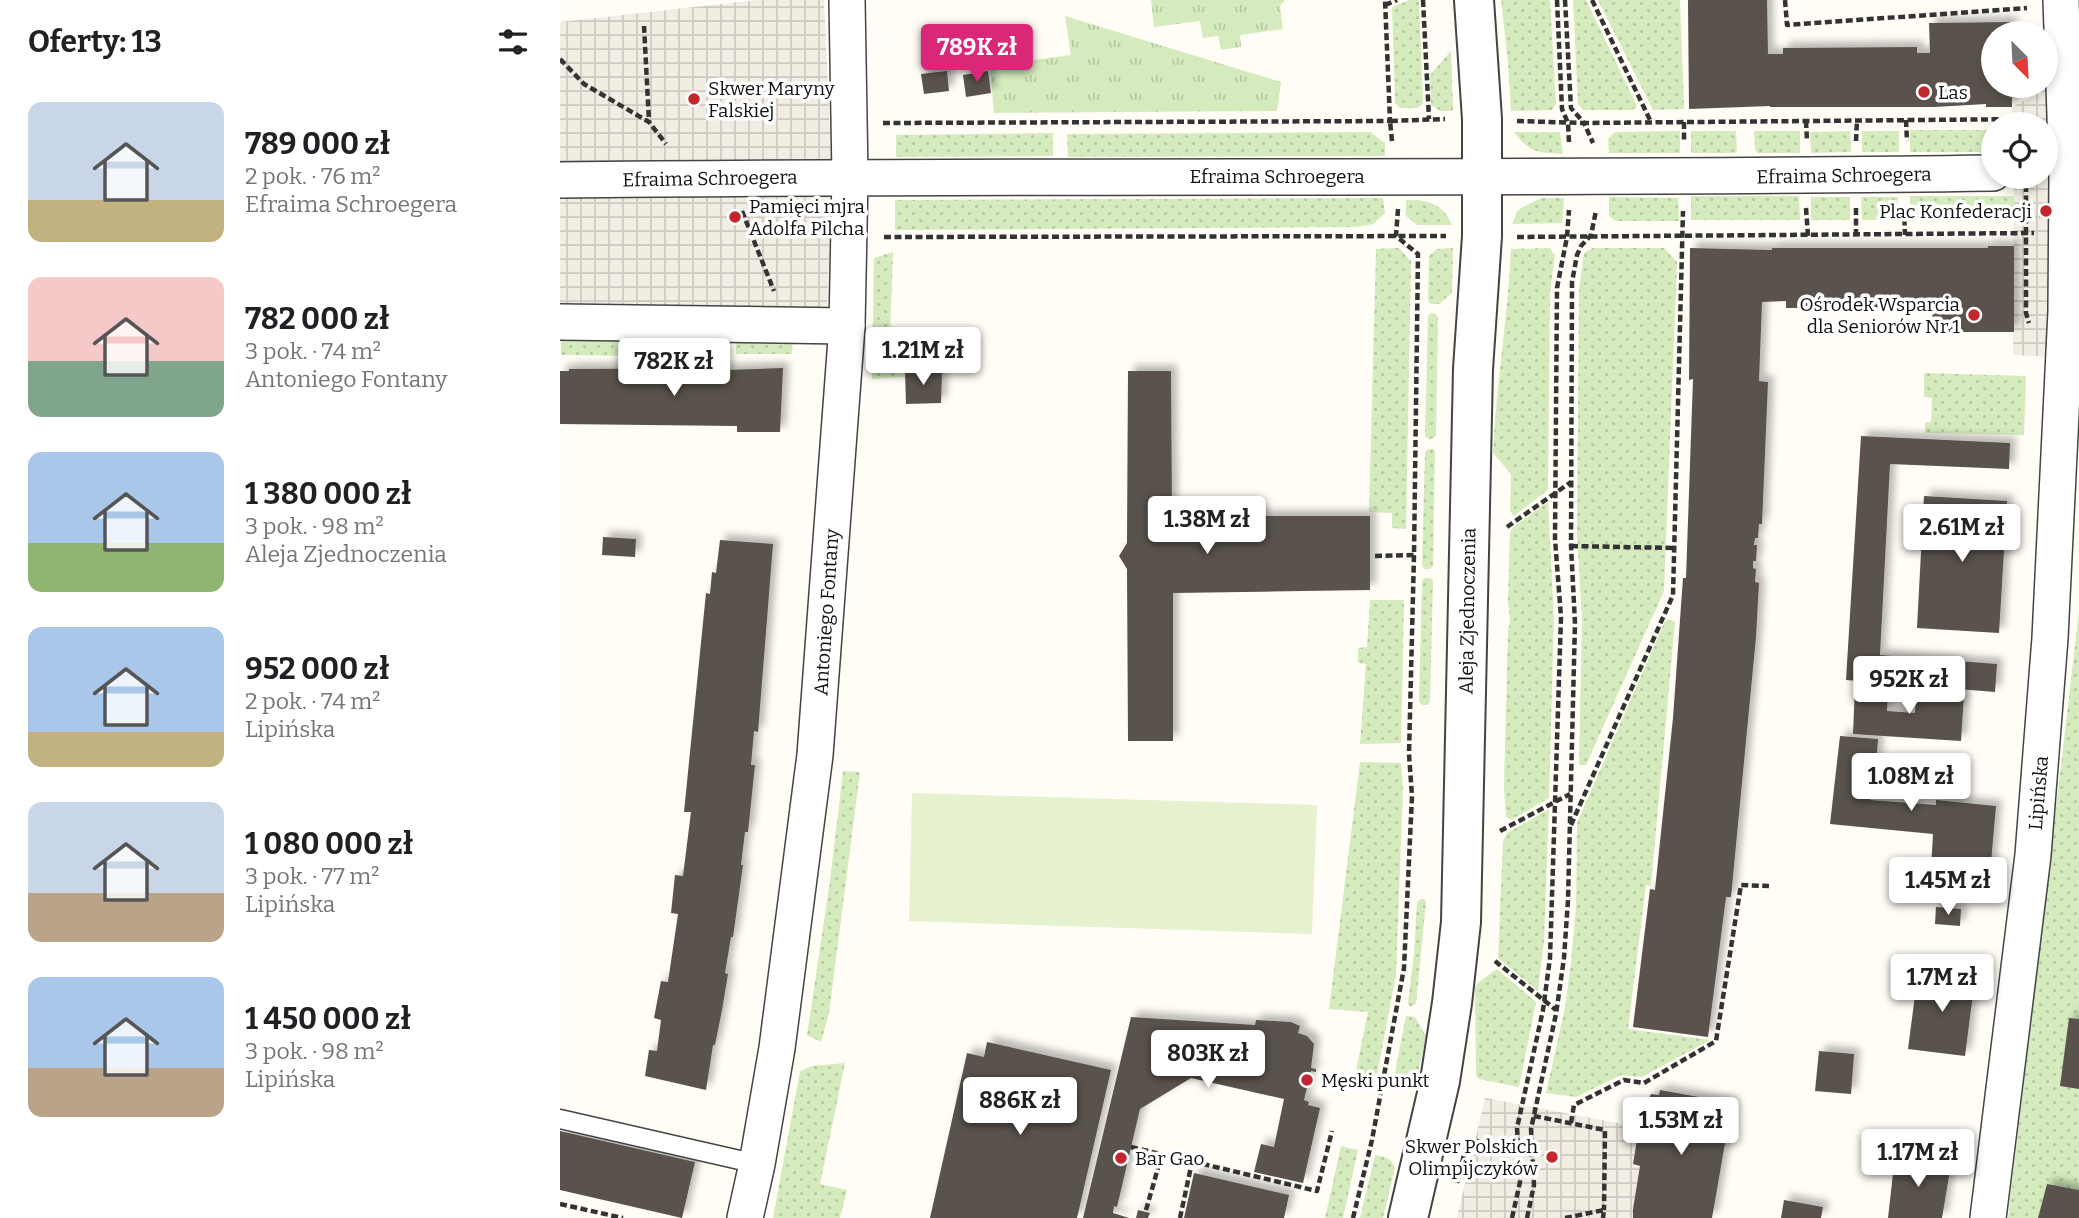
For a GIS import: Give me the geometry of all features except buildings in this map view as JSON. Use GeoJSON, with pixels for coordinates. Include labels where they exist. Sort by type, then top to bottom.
{"type":"FeatureCollection","features":[{"type":"Feature","properties":{"kind":"street","name":"Antoniego Fontany"},"geometry":{"type":"LineString","coordinates":[[745,1218],[777,1048],[816,755],[847,326],[850,176],[847,0]]}},
{"type":"Feature","properties":{"kind":"street","name":"Aleja Zjednoczenia"},"geometry":{"type":"LineString","coordinates":[[1408,1218],[1440,1081],[1461,922],[1473,369],[1483,177],[1475,0]]}},
{"type":"Feature","properties":{"kind":"street"},"geometry":{"type":"LineString","coordinates":[[2047,4],[2063,64],[2064,173],[2072,312]]}},
{"type":"Feature","properties":{"kind":"street","name":"Efraima Schroegera"},"geometry":{"type":"LineString","coordinates":[[560,180],[850,176],[1584,177],[1981,173]]}},
{"type":"Feature","properties":{"kind":"street","name":"Lipińska"},"geometry":{"type":"LineString","coordinates":[[1988,1218],[2032,855],[2050,638],[2064,365],[2072,312]]}},
{"type":"Feature","properties":{"kind":"street"},"geometry":{"type":"LineString","coordinates":[[560,322],[847,326]]}},
{"type":"Feature","properties":{"kind":"lane"},"geometry":{"type":"LineString","coordinates":[[560,1119],[757,1164]]}},
{"type":"Feature","properties":{"kind":"path"},"geometry":{"type":"LineString","coordinates":[[1396,236],[1398,196],[1390,121],[1385,2],[1397,0]]}},
{"type":"Feature","properties":{"kind":"path"},"geometry":{"type":"LineString","coordinates":[[1423,0],[1429,119]]}},
{"type":"Feature","properties":{"kind":"path"},"geometry":{"type":"LineString","coordinates":[[1527,1218],[1534,1185],[1531,1129],[1556,1011],[1564,958],[1575,623],[1571,546],[1572,282],[1581,246],[1591,235],[1598,205],[1584,177],[1569,123],[1562,109],[1557,0]]}},
{"type":"Feature","properties":{"kind":"path"},"geometry":{"type":"LineString","coordinates":[[1512,1218],[1520,1182],[1517,1128],[1545,1001],[1550,958],[1561,617],[1555,539],[1557,288],[1567,237],[1584,177],[1597,151],[1584,123],[1571,108],[1565,0]]}},
{"type":"Feature","properties":{"kind":"path"},"geometry":{"type":"LineString","coordinates":[[1592,0],[1651,122]]}},
{"type":"Feature","properties":{"kind":"path"},"geometry":{"type":"LineString","coordinates":[[1785,0],[1787,25],[2047,4]]}},
{"type":"Feature","properties":{"kind":"path"},"geometry":{"type":"LineString","coordinates":[[644,26],[649,122]]}},
{"type":"Feature","properties":{"kind":"path"},"geometry":{"type":"LineString","coordinates":[[560,59],[584,84],[649,122],[668,147]]}},
{"type":"Feature","properties":{"kind":"path"},"geometry":{"type":"LineString","coordinates":[[883,123],[1429,119],[1569,123],[1981,122]]}},
{"type":"Feature","properties":{"kind":"path"},"geometry":{"type":"LineString","coordinates":[[2058,119],[2063,119]]}},
{"type":"Feature","properties":{"kind":"path"},"geometry":{"type":"LineString","coordinates":[[2026,189],[2027,232]]}},
{"type":"Feature","properties":{"kind":"path"},"geometry":{"type":"LineString","coordinates":[[1904,196],[1905,235]]}},
{"type":"Feature","properties":{"kind":"path"},"geometry":{"type":"LineString","coordinates":[[1806,197],[1808,236]]}},
{"type":"Feature","properties":{"kind":"path"},"geometry":{"type":"LineString","coordinates":[[1856,197],[1856,235]]}},
{"type":"Feature","properties":{"kind":"path"},"geometry":{"type":"LineString","coordinates":[[740,204],[780,304],[782,325]]}},
{"type":"Feature","properties":{"kind":"path"},"geometry":{"type":"LineString","coordinates":[[1569,829],[1673,595],[1683,210]]}},
{"type":"Feature","properties":{"kind":"path"},"geometry":{"type":"LineString","coordinates":[[850,245],[868,246],[885,237],[1682,237],[2027,232],[2067,234]]}},
{"type":"Feature","properties":{"kind":"path"},"geometry":{"type":"LineString","coordinates":[[1353,1218],[1372,1140],[1404,968],[1412,796],[1409,754],[1418,254],[1396,236]]}},
{"type":"Feature","properties":{"kind":"path"},"geometry":{"type":"LineString","coordinates":[[1506,539],[1507,526],[1571,482]]}},
{"type":"Feature","properties":{"kind":"path"},"geometry":{"type":"LineString","coordinates":[[1571,546],[1675,548]]}},
{"type":"Feature","properties":{"kind":"path"},"geometry":{"type":"LineString","coordinates":[[1375,556],[1414,555]]}},
{"type":"Feature","properties":{"kind":"path"},"geometry":{"type":"LineString","coordinates":[[1499,819],[1499,832],[1570,793]]}},
{"type":"Feature","properties":{"kind":"path"},"geometry":{"type":"LineString","coordinates":[[1572,1123],[1574,1105],[1624,1080],[1644,1083],[1716,1041],[1741,885],[1769,886]]}},
{"type":"Feature","properties":{"kind":"path"},"geometry":{"type":"LineString","coordinates":[[1493,959],[1556,1011]]}},
{"type":"Feature","properties":{"kind":"path"},"geometry":{"type":"LineString","coordinates":[[1534,1116],[1605,1130],[1603,1218]]}},
{"type":"Feature","properties":{"kind":"path"},"geometry":{"type":"LineString","coordinates":[[1131,1147],[1317,1191],[1332,1131]]}},
{"type":"Feature","properties":{"kind":"path"},"geometry":{"type":"LineString","coordinates":[[1455,1192],[1468,1139],[1532,1155]]}},
{"type":"Feature","properties":{"kind":"path"},"geometry":{"type":"LineString","coordinates":[[1146,1209],[1162,1154]]}},
{"type":"Feature","properties":{"kind":"path"},"geometry":{"type":"LineString","coordinates":[[1180,1218],[1192,1162]]}},
{"type":"Feature","properties":{"kind":"path"},"geometry":{"type":"LineString","coordinates":[[560,1204],[623,1218]]}},
{"type":"Feature","properties":{"kind":"path"},"geometry":{"type":"LineString","coordinates":[[1564,1218],[1604,1210]]}},
{"type":"Feature","properties":{"kind":"green space"},"geometry":{"type":"Polygon","coordinates":[[[1151,0],[1285,0],[1280,6],[1283,29],[1240,35],[1241,47],[1221,50],[1218,36],[1203,38],[1200,21],[1154,27],[1151,0]]]}},
{"type":"Feature","properties":{"kind":"green space"},"geometry":{"type":"Polygon","coordinates":[[[1410,0],[1419,0],[1423,103],[1418,108],[1400,108],[1395,103],[1392,7],[1410,0]]]}},
{"type":"Feature","properties":{"kind":"green space"},"geometry":{"type":"Polygon","coordinates":[[[1501,0],[1550,0],[1556,104],[1552,110],[1511,111],[1501,0]]]}},
{"type":"Feature","properties":{"kind":"green space"},"geometry":{"type":"Polygon","coordinates":[[[1573,0],[1586,0],[1637,106],[1633,110],[1583,110],[1578,104],[1573,0]]]}},
{"type":"Feature","properties":{"kind":"green space"},"geometry":{"type":"Polygon","coordinates":[[[1598,0],[1680,0],[1684,109],[1653,110],[1598,0]]]}},
{"type":"Feature","properties":{"kind":"green space"},"geometry":{"type":"Polygon","coordinates":[[[1065,16],[1281,82],[1277,111],[994,113],[990,66],[1071,55],[1065,16]]]}},
{"type":"Feature","properties":{"kind":"green space"},"geometry":{"type":"Polygon","coordinates":[[[1451,51],[1453,111],[1440,111],[1431,105],[1430,75],[1451,51]]]}},
{"type":"Feature","properties":{"kind":"green space"},"geometry":{"type":"Polygon","coordinates":[[[1910,130],[1981,130],[1981,152],[1910,152],[1910,130]]]}},
{"type":"Feature","properties":{"kind":"green space"},"geometry":{"type":"Polygon","coordinates":[[[1680,131],[1680,153],[1609,153],[1608,139],[1615,132],[1680,131]]]}},
{"type":"Feature","properties":{"kind":"green space"},"geometry":{"type":"Polygon","coordinates":[[[1691,131],[1736,131],[1737,151],[1691,153],[1691,131]]]}},
{"type":"Feature","properties":{"kind":"green space"},"geometry":{"type":"Polygon","coordinates":[[[1754,131],[1800,131],[1800,153],[1758,153],[1755,150],[1754,131]]]}},
{"type":"Feature","properties":{"kind":"green space"},"geometry":{"type":"Polygon","coordinates":[[[1850,131],[1851,152],[1811,153],[1810,132],[1850,131]]]}},
{"type":"Feature","properties":{"kind":"green space"},"geometry":{"type":"Polygon","coordinates":[[[1862,131],[1899,131],[1899,152],[1862,152],[1862,131]]]}},
{"type":"Feature","properties":{"kind":"green space"},"geometry":{"type":"Polygon","coordinates":[[[1370,132],[1385,143],[1385,156],[1068,157],[1067,134],[1370,132]]]}},
{"type":"Feature","properties":{"kind":"green space"},"geometry":{"type":"Polygon","coordinates":[[[1514,132],[1560,132],[1563,154],[1530,148],[1514,132]]]}},
{"type":"Feature","properties":{"kind":"green space"},"geometry":{"type":"Polygon","coordinates":[[[1053,133],[1053,156],[896,157],[896,135],[1053,133]]]}},
{"type":"Feature","properties":{"kind":"green space"},"geometry":{"type":"Polygon","coordinates":[[[1691,196],[1799,196],[1800,220],[1691,220],[1691,196]]]}},
{"type":"Feature","properties":{"kind":"green space"},"geometry":{"type":"Polygon","coordinates":[[[1910,196],[2018,196],[2019,218],[1910,219],[1910,196]]]}},
{"type":"Feature","properties":{"kind":"green space"},"geometry":{"type":"Polygon","coordinates":[[[1609,197],[1678,198],[1679,221],[1616,221],[1609,216],[1609,197]]]}},
{"type":"Feature","properties":{"kind":"green space"},"geometry":{"type":"Polygon","coordinates":[[[1811,197],[1850,197],[1850,220],[1811,220],[1811,197]]]}},
{"type":"Feature","properties":{"kind":"green space"},"geometry":{"type":"Polygon","coordinates":[[[1861,197],[1898,197],[1898,219],[1862,220],[1861,197]]]}},
{"type":"Feature","properties":{"kind":"green space"},"geometry":{"type":"Polygon","coordinates":[[[1383,198],[1385,213],[1373,224],[1356,227],[895,230],[895,200],[1383,198]]]}},
{"type":"Feature","properties":{"kind":"green space"},"geometry":{"type":"Polygon","coordinates":[[[1541,198],[1564,198],[1562,223],[1512,224],[1518,210],[1541,198]]]}},
{"type":"Feature","properties":{"kind":"green space"},"geometry":{"type":"Polygon","coordinates":[[[1406,200],[1434,204],[1444,212],[1452,225],[1417,225],[1406,216],[1406,200]]]}},
{"type":"Feature","properties":{"kind":"green space"},"geometry":{"type":"Polygon","coordinates":[[[1399,248],[1411,261],[1406,529],[1392,528],[1392,513],[1369,512],[1376,249],[1399,248]]]}},
{"type":"Feature","properties":{"kind":"green space"},"geometry":{"type":"Polygon","coordinates":[[[1453,248],[1452,293],[1439,304],[1431,304],[1428,301],[1429,256],[1437,249],[1453,248]]]}},
{"type":"Feature","properties":{"kind":"green space"},"geometry":{"type":"Polygon","coordinates":[[[1549,248],[1555,255],[1550,292],[1548,490],[1514,516],[1510,511],[1511,474],[1493,453],[1511,249],[1549,248]]]}},
{"type":"Feature","properties":{"kind":"green space"},"geometry":{"type":"Polygon","coordinates":[[[1593,248],[1664,248],[1677,262],[1664,591],[1586,765],[1579,765],[1582,621],[1577,533],[1579,290],[1584,253],[1593,248]]]}},
{"type":"Feature","properties":{"kind":"green space"},"geometry":{"type":"Polygon","coordinates":[[[893,252],[889,362],[904,362],[905,377],[872,379],[874,258],[893,252]]]}},
{"type":"Feature","properties":{"kind":"green space"},"geometry":{"type":"Polygon","coordinates":[[[1431,313],[1438,317],[1436,436],[1429,440],[1425,436],[1428,316],[1431,313]]]}},
{"type":"Feature","properties":{"kind":"green space"},"geometry":{"type":"Polygon","coordinates":[[[655,333],[723,333],[723,354],[654,354],[655,333]]]}},
{"type":"Feature","properties":{"kind":"green space"},"geometry":{"type":"Polygon","coordinates":[[[736,333],[793,333],[792,354],[736,354],[736,333]]]}},
{"type":"Feature","properties":{"kind":"green space"},"geometry":{"type":"Polygon","coordinates":[[[561,335],[636,335],[635,356],[561,355],[561,335]]]}},
{"type":"Feature","properties":{"kind":"green space"},"geometry":{"type":"Polygon","coordinates":[[[1924,373],[2026,376],[2024,435],[1925,433],[1925,422],[1931,422],[1932,398],[1924,397],[1924,373]]]}},
{"type":"Feature","properties":{"kind":"green space"},"geometry":{"type":"Polygon","coordinates":[[[1429,449],[1435,452],[1433,566],[1424,569],[1425,452],[1429,449]]]}},
{"type":"Feature","properties":{"kind":"green space"},"geometry":{"type":"Polygon","coordinates":[[[1548,502],[1554,617],[1549,798],[1511,820],[1506,817],[1504,787],[1510,533],[1513,527],[1548,502]]]}},
{"type":"Feature","properties":{"kind":"green space"},"geometry":{"type":"Polygon","coordinates":[[[1425,578],[1433,581],[1430,701],[1428,705],[1422,705],[1419,701],[1422,581],[1425,578]]]}},
{"type":"Feature","properties":{"kind":"green space"},"geometry":{"type":"Polygon","coordinates":[[[1370,600],[1404,600],[1401,743],[1360,744],[1366,664],[1358,663],[1358,648],[1367,647],[1370,600]]]}},
{"type":"Feature","properties":{"kind":"green space"},"geometry":{"type":"Polygon","coordinates":[[[2079,611],[2079,1218],[2008,1218],[2079,611]]]}},
{"type":"Feature","properties":{"kind":"green space"},"geometry":{"type":"Polygon","coordinates":[[[1665,621],[1675,622],[1651,886],[1646,885],[1628,1029],[1710,1040],[1642,1077],[1621,1075],[1576,1097],[1546,1093],[1565,1008],[1571,963],[1576,906],[1577,823],[1665,621]]]}},
{"type":"Feature","properties":{"kind":"green space"},"geometry":{"type":"Polygon","coordinates":[[[1360,762],[1401,763],[1403,787],[1396,975],[1375,1085],[1354,1080],[1368,1012],[1329,1009],[1360,762]]]}},
{"type":"Feature","properties":{"kind":"green space"},"geometry":{"type":"Polygon","coordinates":[[[843,771],[860,772],[829,1013],[821,1042],[807,1035],[843,771]]]}},
{"type":"Feature","properties":{"kind":"green space"},"geometry":{"type":"Polygon","coordinates":[[[912,793],[1317,805],[1312,934],[909,921],[912,793]]]}},
{"type":"Feature","properties":{"kind":"green space"},"geometry":{"type":"Polygon","coordinates":[[[1549,809],[1544,941],[1538,991],[1498,958],[1503,842],[1507,833],[1549,809]]]}},
{"type":"Feature","properties":{"kind":"green space"},"geometry":{"type":"Polygon","coordinates":[[[1421,899],[1426,902],[1416,1004],[1410,1007],[1408,1003],[1417,902],[1421,899]]]}},
{"type":"Feature","properties":{"kind":"green space"},"geometry":{"type":"Polygon","coordinates":[[[1497,969],[1536,1002],[1519,1087],[1479,1079],[1476,1076],[1475,987],[1497,969]]]}},
{"type":"Feature","properties":{"kind":"green space"},"geometry":{"type":"Polygon","coordinates":[[[1406,1016],[1415,1017],[1426,1036],[1415,1086],[1405,1090],[1392,1088],[1406,1016]]]}},
{"type":"Feature","properties":{"kind":"green space"},"geometry":{"type":"Polygon","coordinates":[[[845,1063],[820,1184],[847,1190],[840,1218],[773,1218],[800,1071],[812,1066],[845,1063]]]}},
{"type":"Feature","properties":{"kind":"green space"},"geometry":{"type":"Polygon","coordinates":[[[1341,1146],[1358,1150],[1343,1218],[1325,1218],[1341,1146]]]}},
{"type":"Feature","properties":{"kind":"green space"},"geometry":{"type":"Polygon","coordinates":[[[1375,1155],[1388,1158],[1395,1168],[1383,1218],[1360,1218],[1375,1155]]]}},
{"type":"Feature","properties":{"kind":"shaded area","name":"Skwer Maryny Falskiej"},"geometry":{"type":"Polygon","coordinates":[[[758,0],[824,0],[832,177],[827,307],[560,308],[560,22],[758,0]]]}},
{"type":"Feature","properties":{"kind":"shaded area","name":"Plac Konfederacji"},"geometry":{"type":"Polygon","coordinates":[[[2079,72],[2079,358],[2013,355],[2014,189],[2058,189],[2058,112],[2012,112],[2012,107],[2029,98],[2058,98],[2058,83],[2079,72]]]}},
{"type":"Feature","properties":{"kind":"shaded area","name":"Skwer Polskich Olimpijczyków"},"geometry":{"type":"Polygon","coordinates":[[[1485,1098],[1639,1127],[1633,1164],[1640,1166],[1633,1218],[1457,1218],[1485,1098]]]}},
{"type":"Feature","properties":{"kind":"place","name":"Las"},"geometry":{"type":"Point","coordinates":[1924,92]}},
{"type":"Feature","properties":{"kind":"place","name":"Skwer Maryny Falskiej"},"geometry":{"type":"Point","coordinates":[694,99]}},
{"type":"Feature","properties":{"kind":"place","name":"Plac Konfederacji"},"geometry":{"type":"Point","coordinates":[2046,211]}},
{"type":"Feature","properties":{"kind":"place","name":"Pamięci mjra Adolfa Pilcha"},"geometry":{"type":"Point","coordinates":[735,217]}},
{"type":"Feature","properties":{"kind":"place","name":"Ośrodek Wsparcia dla Seniorów Nr 1"},"geometry":{"type":"Point","coordinates":[1974,315]}},
{"type":"Feature","properties":{"kind":"place","name":"Męski punkt"},"geometry":{"type":"Point","coordinates":[1307,1080]}},
{"type":"Feature","properties":{"kind":"place","name":"Skwer Polskich Olimpijczyków"},"geometry":{"type":"Point","coordinates":[1552,1157]}},
{"type":"Feature","properties":{"kind":"place","name":"Bar Gao"},"geometry":{"type":"Point","coordinates":[1121,1158]}}]}
